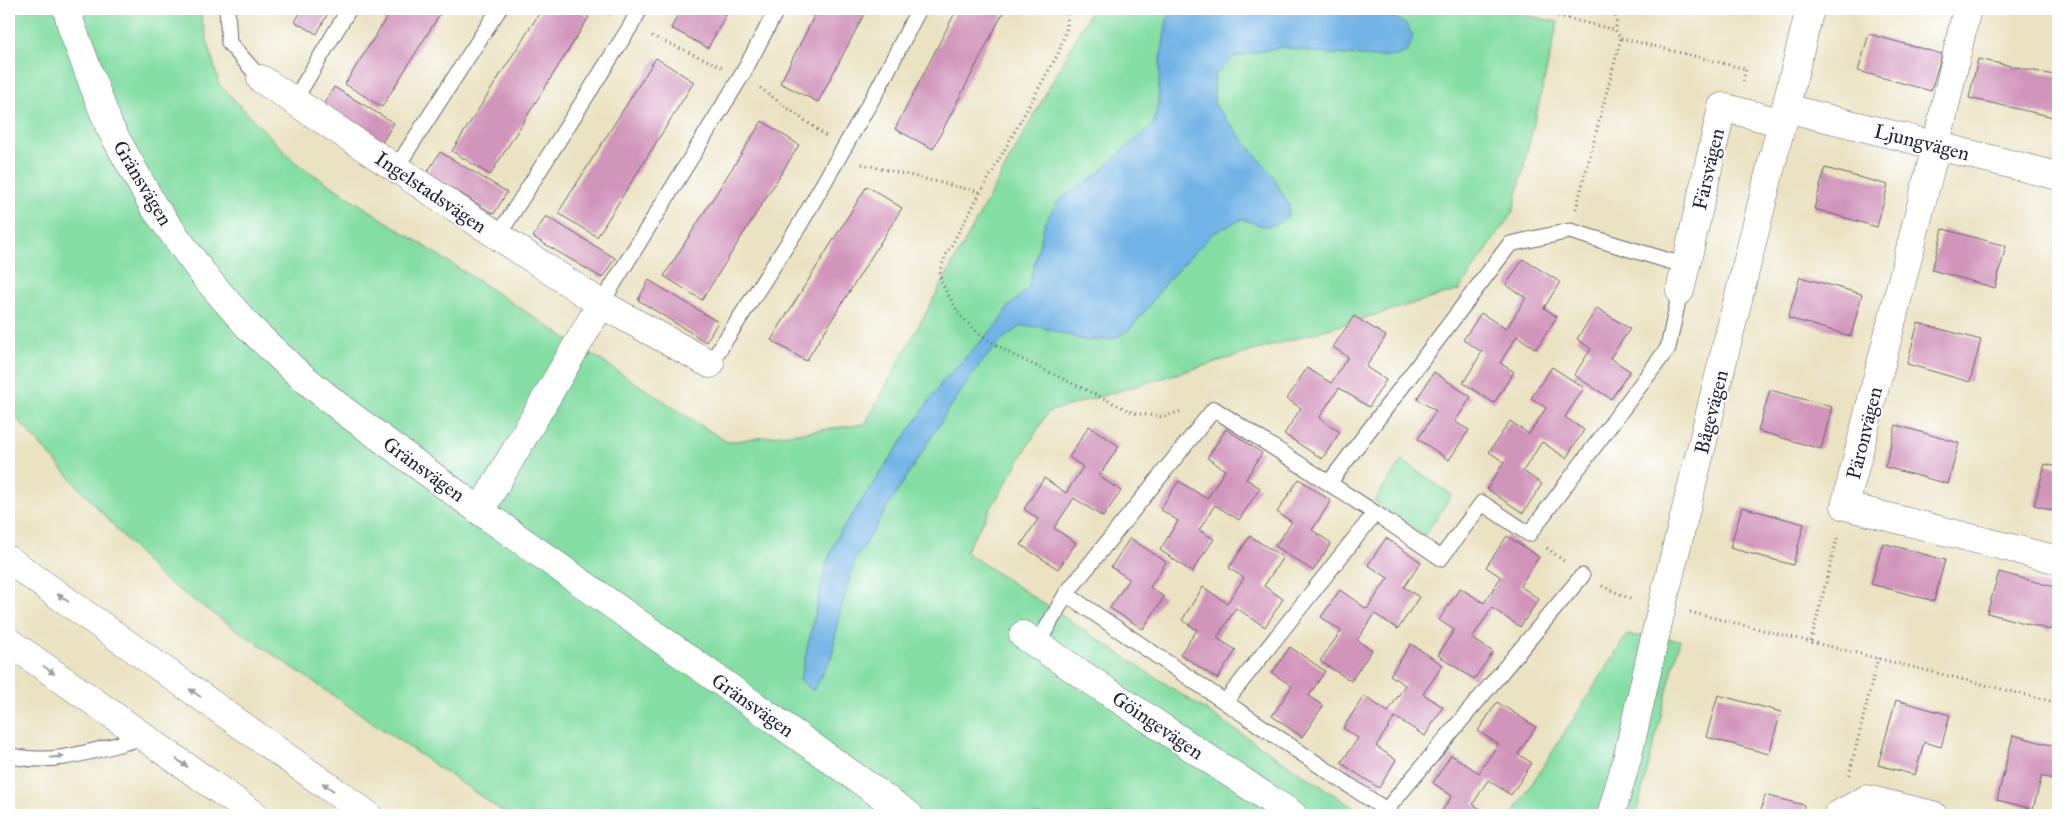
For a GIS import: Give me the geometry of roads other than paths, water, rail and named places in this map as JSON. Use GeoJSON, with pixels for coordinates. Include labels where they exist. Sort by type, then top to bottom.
{"type":"FeatureCollection","features":[{"type":"Feature","properties":{"kind":"main road","name":"Gränsvägen"},"geometry":{"type":"LineString","coordinates":[[67,9],[72,28],[109,126],[154,207],[206,278],[249,327],[294,370],[343,410],[480,511],[909,815]]}},
{"type":"Feature","properties":{"kind":"main road","name":"Bågevägen"},"geometry":{"type":"LineString","coordinates":[[1610,815],[1627,759],[1662,606],[1810,9]]}},
{"type":"Feature","properties":{"kind":"main road","name":"Päronvägen"},"geometry":{"type":"LineString","coordinates":[[1967,9],[1936,146],[1845,506],[2058,560]]}},
{"type":"Feature","properties":{"kind":"main road","name":"Ingelstadsvägen"},"geometry":{"type":"LineString","coordinates":[[261,79],[601,304],[710,364]]}},
{"type":"Feature","properties":{"kind":"main road","name":"Färsvägen"},"geometry":{"type":"LineString","coordinates":[[1683,278],[1722,107],[1736,111],[1785,115]]}},
{"type":"Feature","properties":{"kind":"main road","name":"Ljungvägen"},"geometry":{"type":"LineString","coordinates":[[1785,115],[1936,146],[2058,176]]}},
{"type":"Feature","properties":{"kind":"main road"},"geometry":{"type":"LineString","coordinates":[[480,511],[601,304]]}},
{"type":"Feature","properties":{"kind":"main road"},"geometry":{"type":"LineString","coordinates":[[9,560],[368,815]]}},
{"type":"Feature","properties":{"kind":"main road","name":"Göingevägen"},"geometry":{"type":"LineString","coordinates":[[1030,640],[1293,815]]}},
{"type":"Feature","properties":{"kind":"main road"},"geometry":{"type":"LineString","coordinates":[[9,642],[146,736],[255,815]]}},
{"type":"Feature","properties":{"kind":"main road"},"geometry":{"type":"LineString","coordinates":[[1844,812],[1867,799],[1932,815]]}},
{"type":"Feature","properties":{"kind":"lane"},"geometry":{"type":"LineString","coordinates":[[227,9],[229,43],[261,79]]}},
{"type":"Feature","properties":{"kind":"lane"},"geometry":{"type":"LineString","coordinates":[[294,100],[349,9]]}},
{"type":"Feature","properties":{"kind":"lane"},"geometry":{"type":"LineString","coordinates":[[396,168],[499,9]]}},
{"type":"Feature","properties":{"kind":"lane"},"geometry":{"type":"LineString","coordinates":[[498,236],[640,9]]}},
{"type":"Feature","properties":{"kind":"lane"},"geometry":{"type":"LineString","coordinates":[[601,304],[742,75],[777,9]]}},
{"type":"Feature","properties":{"kind":"lane"},"geometry":{"type":"LineString","coordinates":[[710,364],[799,226],[879,87],[919,9]]}},
{"type":"Feature","properties":{"kind":"lane"},"geometry":{"type":"LineString","coordinates":[[1030,640],[1214,409],[1441,558],[1482,503],[1529,534],[1668,348],[1683,278],[1570,231],[1510,244],[1329,483]]}},
{"type":"Feature","properties":{"kind":"lane"},"geometry":{"type":"LineString","coordinates":[[1225,702],[1375,513]]}},
{"type":"Feature","properties":{"kind":"lane"},"geometry":{"type":"LineString","coordinates":[[1066,594],[1386,810],[1582,576]]}},
{"type":"Feature","properties":{"kind":"lane"},"geometry":{"type":"LineString","coordinates":[[9,755],[31,759],[65,757],[146,736]]}},
{"type":"Feature","properties":{"kind":"water"},"geometry":{"type":"Polygon","coordinates":[[[1173,9],[1378,9],[1406,24],[1413,36],[1408,51],[1397,56],[1374,57],[1319,53],[1282,47],[1233,57],[1214,76],[1214,104],[1272,175],[1289,205],[1288,216],[1271,226],[1242,219],[1212,234],[1166,282],[1129,330],[1112,339],[1087,341],[1040,327],[1022,326],[1005,337],[981,363],[947,412],[855,560],[838,619],[832,656],[813,691],[800,680],[826,565],[838,535],[943,381],[1000,321],[1009,306],[1028,289],[1045,222],[1059,200],[1098,174],[1153,125],[1158,103],[1160,63],[1167,20],[1173,9]]]}}]}
